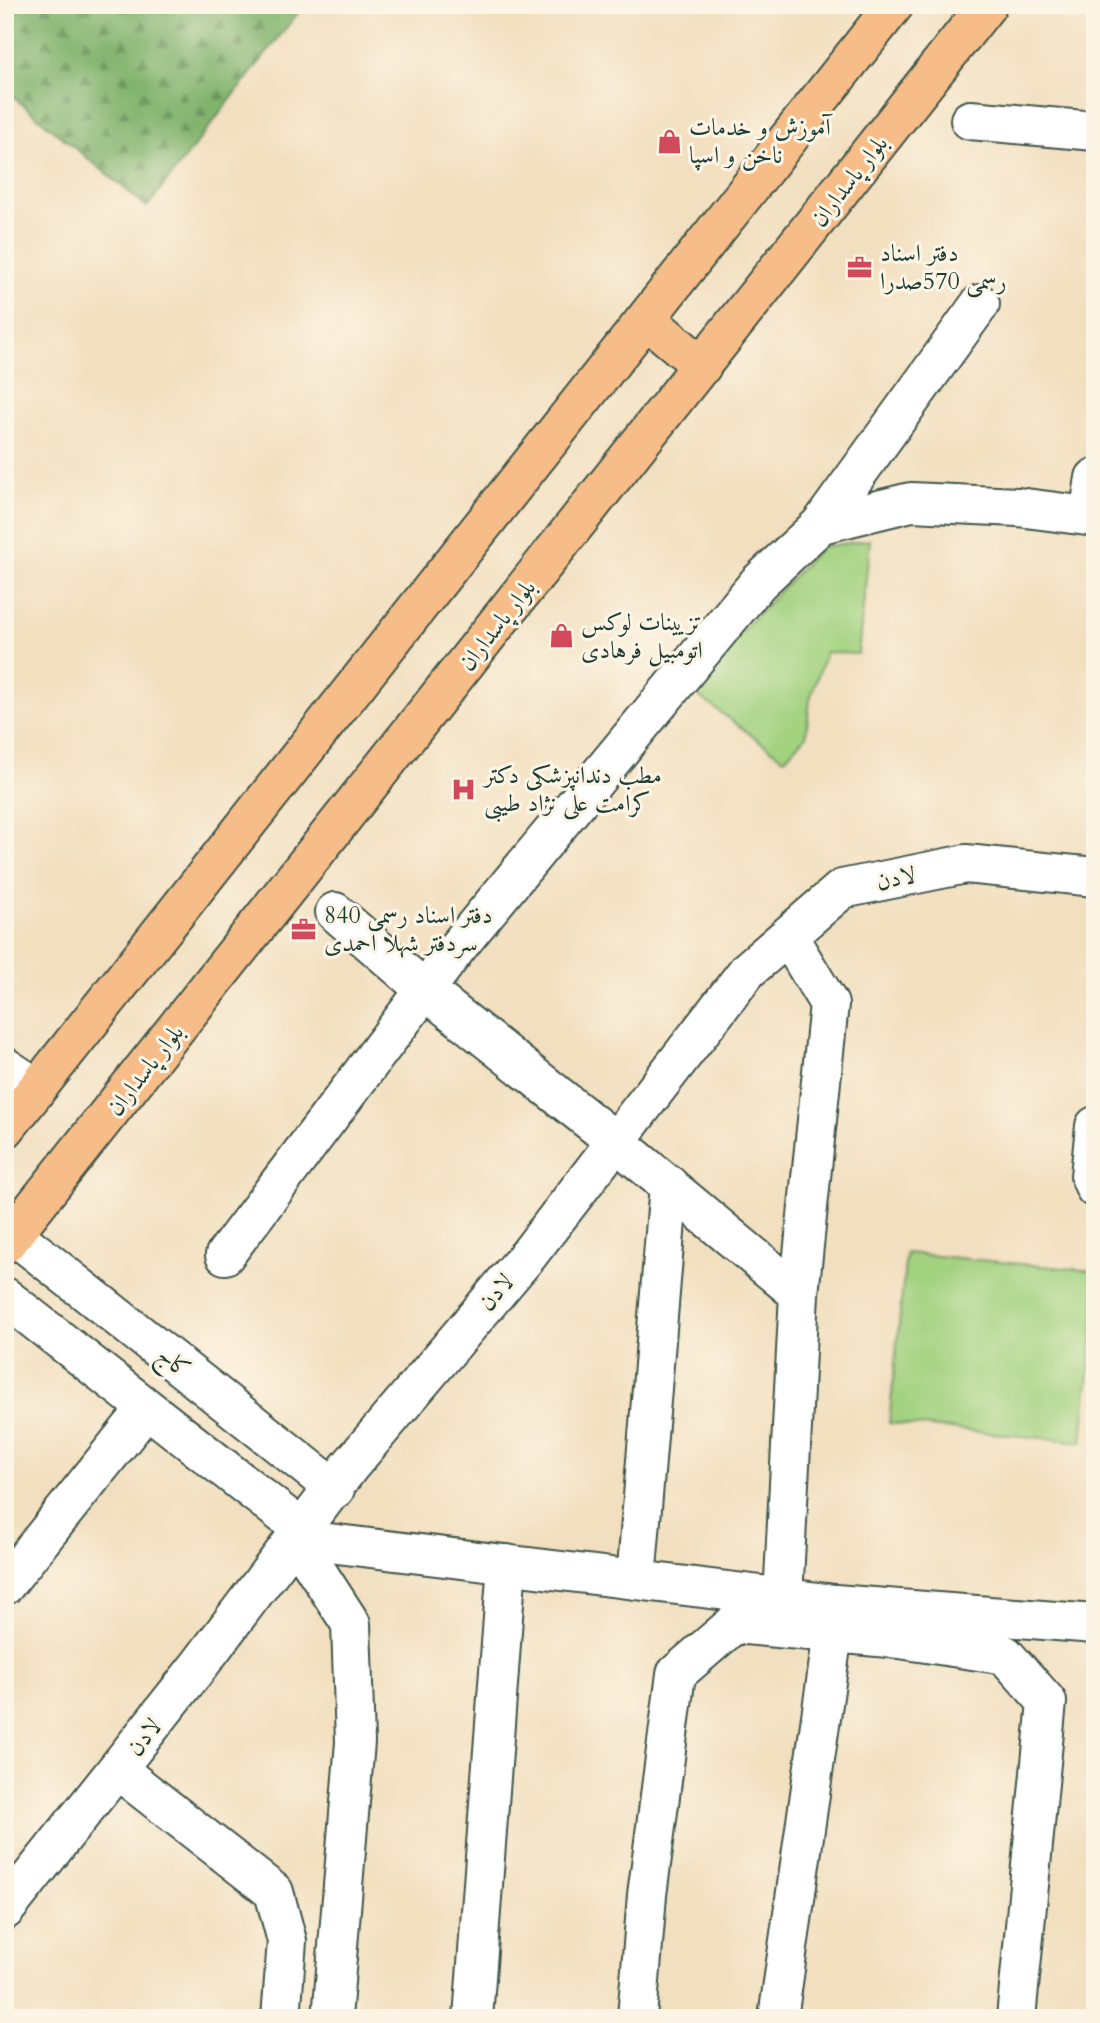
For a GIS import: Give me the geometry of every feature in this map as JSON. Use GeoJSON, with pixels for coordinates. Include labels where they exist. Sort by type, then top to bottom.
{"type":"FeatureCollection","features":[{"type":"Feature","properties":{"kind":"main road"},"geometry":{"type":"LineString","coordinates":[[5,1129],[894,5]]}},
{"type":"Feature","properties":{"kind":"main road","name":"بلوار پاسداران"},"geometry":{"type":"LineString","coordinates":[[10,1240],[987,5]]}},
{"type":"Feature","properties":{"kind":"main road"},"geometry":{"type":"LineString","coordinates":[[646,319],[702,366]]}},
{"type":"Feature","properties":{"kind":"street"},"geometry":{"type":"LineString","coordinates":[[970,120],[1095,131]]}},
{"type":"Feature","properties":{"kind":"street"},"geometry":{"type":"LineString","coordinates":[[225,1255],[425,990],[758,583],[821,524],[979,304]]}},
{"type":"Feature","properties":{"kind":"street"},"geometry":{"type":"LineString","coordinates":[[821,524],[911,502],[1018,507],[1092,517],[1095,478]]}},
{"type":"Feature","properties":{"kind":"street","name":"لادن"},"geometry":{"type":"LineString","coordinates":[[5,1910],[118,1770],[335,1489],[349,1467],[529,1254],[748,970],[842,889],[966,864],[1095,877]]}},
{"type":"Feature","properties":{"kind":"street"},"geometry":{"type":"LineString","coordinates":[[335,912],[425,990],[615,1140],[799,1294]]}},
{"type":"Feature","properties":{"kind":"street"},"geometry":{"type":"LineString","coordinates":[[783,1598],[799,1294],[829,1004],[788,936]]}},
{"type":"Feature","properties":{"kind":"street"},"geometry":{"type":"LineString","coordinates":[[5,1068],[37,1088]]}},
{"type":"Feature","properties":{"kind":"street"},"geometry":{"type":"LineString","coordinates":[[1095,1126],[1090,1176],[1095,1188]]}},
{"type":"Feature","properties":{"kind":"street"},"geometry":{"type":"LineString","coordinates":[[636,1580],[669,1185]]}},
{"type":"Feature","properties":{"kind":"street","name":"کاج"},"geometry":{"type":"LineString","coordinates":[[10,1240],[335,1489]]}},
{"type":"Feature","properties":{"kind":"street"},"geometry":{"type":"LineString","coordinates":[[5,1297],[147,1408],[299,1534],[351,1624],[355,1742],[332,2018]]}},
{"type":"Feature","properties":{"kind":"street"},"geometry":{"type":"LineString","coordinates":[[5,1586],[147,1408]]}},
{"type":"Feature","properties":{"kind":"street"},"geometry":{"type":"LineString","coordinates":[[299,1534],[636,1580],[832,1633],[900,1639],[1005,1655],[1047,1702],[1016,2018]]}},
{"type":"Feature","properties":{"kind":"street"},"geometry":{"type":"LineString","coordinates":[[472,2018],[507,1564]]}},
{"type":"Feature","properties":{"kind":"street"},"geometry":{"type":"LineString","coordinates":[[637,2018],[650,1868],[676,1674],[735,1608],[783,1598],[1095,1624]]}},
{"type":"Feature","properties":{"kind":"street"},"geometry":{"type":"LineString","coordinates":[[1023,1675],[1029,1619]]}},
{"type":"Feature","properties":{"kind":"street"},"geometry":{"type":"LineString","coordinates":[[778,2018],[832,1633]]}},
{"type":"Feature","properties":{"kind":"street"},"geometry":{"type":"LineString","coordinates":[[118,1770],[274,1892],[287,1941],[281,2018]]}},
{"type":"Feature","properties":{"kind":"green space"},"geometry":{"type":"Polygon","coordinates":[[[5,5],[304,5],[147,207],[5,90],[5,5]]]}},
{"type":"Feature","properties":{"kind":"green space"},"geometry":{"type":"Polygon","coordinates":[[[870,540],[858,654],[826,652],[810,699],[806,736],[784,759],[693,692],[734,639],[821,547],[870,540]]]}},
{"type":"Feature","properties":{"kind":"green space"},"geometry":{"type":"Polygon","coordinates":[[[906,1253],[1095,1271],[1095,1308],[1082,1442],[889,1423],[906,1253]]]}},
{"type":"Feature","properties":{"kind":"place","name":"آموزش و خدمات ناخن و اسپا"},"geometry":{"type":"Point","coordinates":[669,141]}},
{"type":"Feature","properties":{"kind":"place","name":"دفتر اسناد رسمی 570صدرا"},"geometry":{"type":"Point","coordinates":[860,267]}},
{"type":"Feature","properties":{"kind":"place","name":"تزیینات لوکس اتومبیل فرهادی"},"geometry":{"type":"Point","coordinates":[561,636]}},
{"type":"Feature","properties":{"kind":"place","name":"مطب دندانپزشکی دکتر کرامت علی نژاد طیبی"},"geometry":{"type":"Point","coordinates":[464,789]}},
{"type":"Feature","properties":{"kind":"place","name":"دفتر اسناد رسمی 840 سردفتر شهلا احمدی"},"geometry":{"type":"Point","coordinates":[304,929]}}]}
